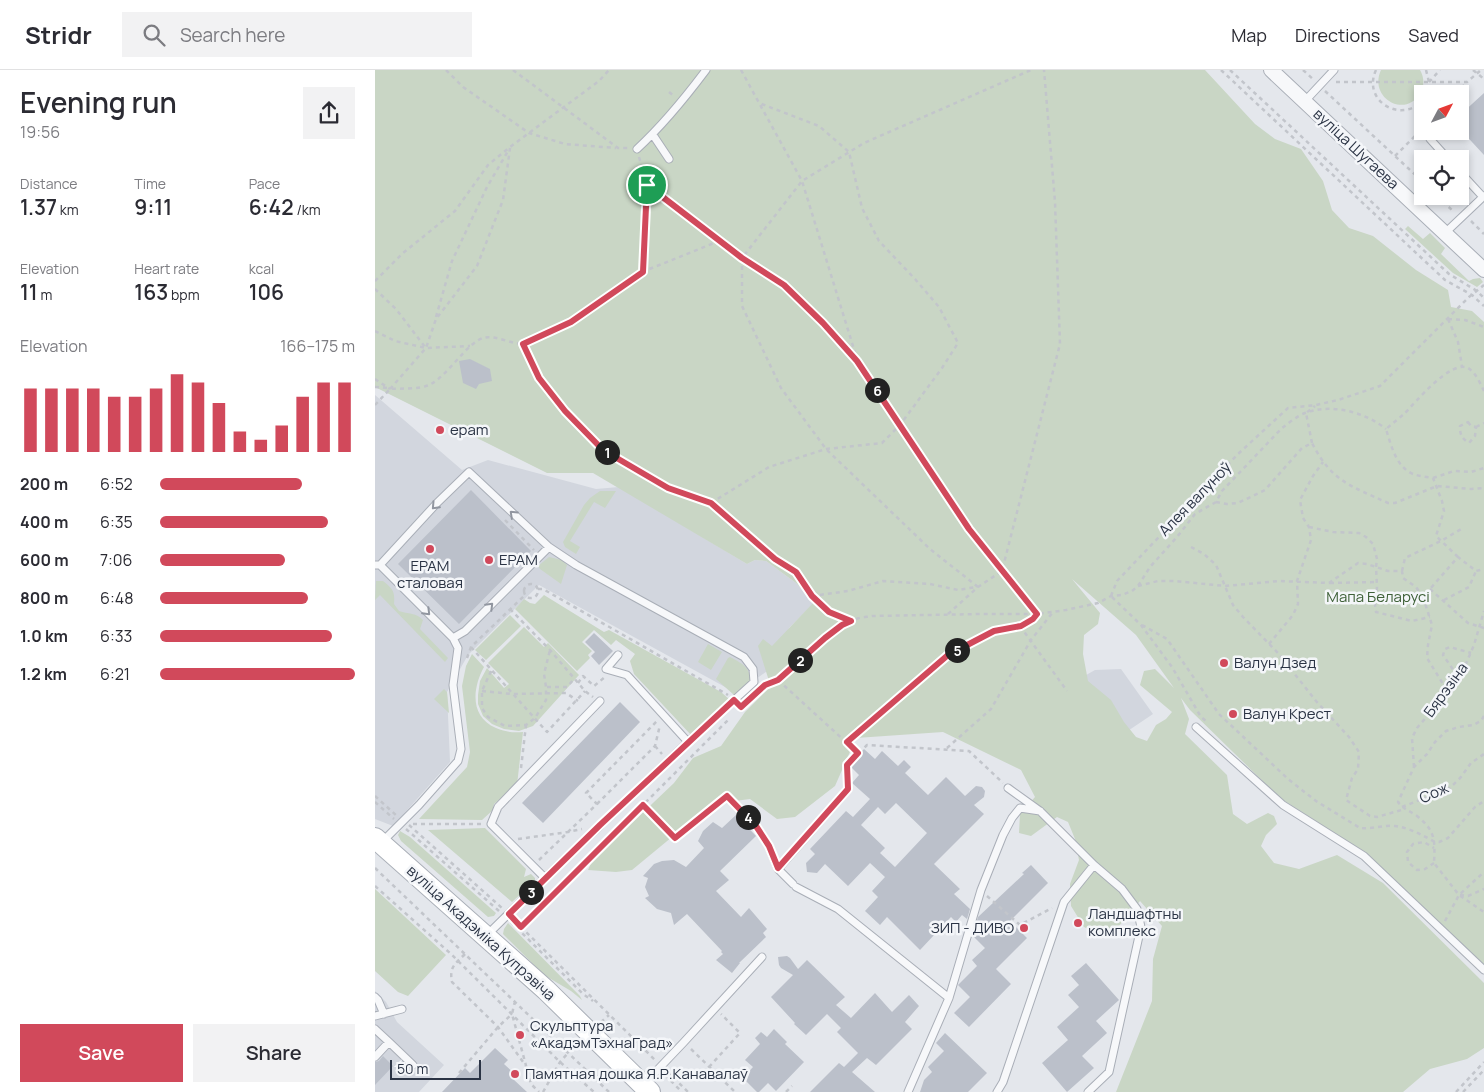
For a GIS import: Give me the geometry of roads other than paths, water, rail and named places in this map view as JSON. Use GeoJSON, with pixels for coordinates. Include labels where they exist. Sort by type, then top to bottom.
{"type":"FeatureCollection","features":[{"type":"Feature","properties":{"kind":"main road","name":"вуліца Акадэміка Купрэвіча"},"geometry":{"type":"LineString","coordinates":[[377,844],[552,996],[646,1089]]}},
{"type":"Feature","properties":{"kind":"street","name":"вуліца Шугаева"},"geometry":{"type":"LineString","coordinates":[[1271,70],[1484,270]]}},
{"type":"Feature","properties":{"kind":"lane"},"geometry":{"type":"LineString","coordinates":[[637,149],[653,135],[706,70]]}},
{"type":"Feature","properties":{"kind":"lane"},"geometry":{"type":"LineString","coordinates":[[1305,101],[1334,70]]}},
{"type":"Feature","properties":{"kind":"lane"},"geometry":{"type":"LineString","coordinates":[[653,135],[669,159]]}},
{"type":"Feature","properties":{"kind":"lane"},"geometry":{"type":"LineString","coordinates":[[1431,140],[1440,150]]}},
{"type":"Feature","properties":{"kind":"lane"},"geometry":{"type":"LineString","coordinates":[[1445,234],[1484,196],[1469,181]]}},
{"type":"Feature","properties":{"kind":"lane"},"geometry":{"type":"LineString","coordinates":[[377,844],[404,823],[458,761],[461,749],[453,685],[458,648],[453,638],[378,565],[469,472],[549,547],[576,565],[744,657],[753,669],[754,682],[600,825],[485,936]]}},
{"type":"Feature","properties":{"kind":"lane"},"geometry":{"type":"LineString","coordinates":[[453,638],[465,631],[549,547]]}},
{"type":"Feature","properties":{"kind":"lane"},"geometry":{"type":"LineString","coordinates":[[618,655],[606,669],[627,675],[688,742]]}},
{"type":"Feature","properties":{"kind":"lane"},"geometry":{"type":"LineString","coordinates":[[545,878],[491,824],[497,807],[600,701]]}},
{"type":"Feature","properties":{"kind":"lane"},"geometry":{"type":"LineString","coordinates":[[1196,727],[1283,805],[1364,856],[1484,970]]}},
{"type":"Feature","properties":{"kind":"lane"},"geometry":{"type":"LineString","coordinates":[[1008,788],[1040,812],[1094,865],[1122,889],[1137,909],[1141,928],[1109,1072],[1088,1092]]}},
{"type":"Feature","properties":{"kind":"lane"},"geometry":{"type":"LineString","coordinates":[[778,868],[848,789]]}},
{"type":"Feature","properties":{"kind":"lane"},"geometry":{"type":"LineString","coordinates":[[727,796],[756,826],[769,846],[778,868],[794,885],[838,909],[949,998]]}},
{"type":"Feature","properties":{"kind":"lane"},"geometry":{"type":"LineString","coordinates":[[908,1092],[949,998],[981,890],[1003,835],[1012,818],[1021,808],[1040,812]]}},
{"type":"Feature","properties":{"kind":"lane"},"geometry":{"type":"LineString","coordinates":[[997,1092],[1003,1082],[1064,902],[1094,865]]}},
{"type":"Feature","properties":{"kind":"lane"},"geometry":{"type":"LineString","coordinates":[[646,1089],[662,1066],[762,957]]}},
{"type":"Feature","properties":{"kind":"lane"},"geometry":{"type":"LineString","coordinates":[[375,996],[383,1014]]}},
{"type":"Feature","properties":{"kind":"lane"},"geometry":{"type":"LineString","coordinates":[[375,1016],[403,1009]]}},
{"type":"Feature","properties":{"kind":"lane"},"geometry":{"type":"LineString","coordinates":[[375,1029],[413,1065]]}},
{"type":"Feature","properties":{"kind":"lane"},"geometry":{"type":"LineString","coordinates":[[375,1057],[389,1042]]}},
{"type":"Feature","properties":{"kind":"place","name":"epam"},"geometry":{"type":"Point","coordinates":[440,430]}},
{"type":"Feature","properties":{"kind":"place","name":"EPAM сталовая"},"geometry":{"type":"Point","coordinates":[430,549]}},
{"type":"Feature","properties":{"kind":"place","name":"EPAM"},"geometry":{"type":"Point","coordinates":[489,560]}},
{"type":"Feature","properties":{"kind":"place","name":"Валун Дзед"},"geometry":{"type":"Point","coordinates":[1224,663]}},
{"type":"Feature","properties":{"kind":"place","name":"Валун Крест"},"geometry":{"type":"Point","coordinates":[1233,714]}},
{"type":"Feature","properties":{"kind":"place","name":"Ландшафтны комплекс"},"geometry":{"type":"Point","coordinates":[1078,923]}},
{"type":"Feature","properties":{"kind":"place","name":"ЗИП - ДИВО"},"geometry":{"type":"Point","coordinates":[1024,928]}},
{"type":"Feature","properties":{"kind":"place","name":"Скульптура «АкадэмТэхнаГрад»"},"geometry":{"type":"Point","coordinates":[520,1035]}},
{"type":"Feature","properties":{"kind":"place","name":"Памятная дошка Я.Р.Канавалаў"},"geometry":{"type":"Point","coordinates":[515,1074]}},
{"type":"Feature","properties":{"kind":"park label","name":"Мапа Беларусі"},"geometry":{"type":"Point","coordinates":[1378,597]}}]}
